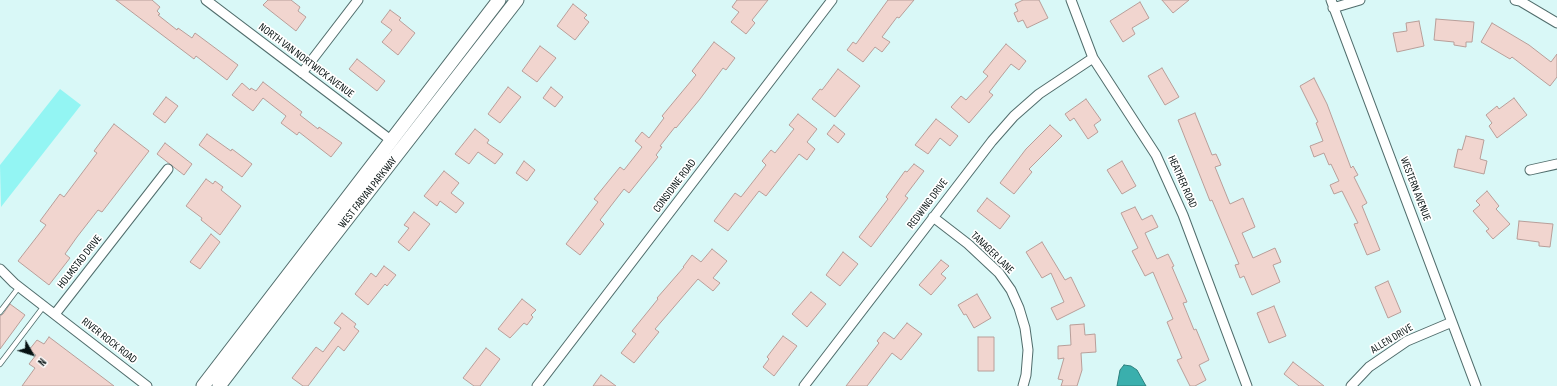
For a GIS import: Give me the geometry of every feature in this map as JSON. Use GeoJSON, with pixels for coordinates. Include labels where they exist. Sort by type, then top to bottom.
{"type":"FeatureCollection","features":[{"type":"Feature","properties":{"kind":"main road","name":"WEST FABYAN PARKWAY"},"geometry":{"type":"LineString","coordinates":[[203,386],[499,0]]}},
{"type":"Feature","properties":{"kind":"main road","name":"WEST FABYAN PARKWAY"},"geometry":{"type":"LineString","coordinates":[[219,386],[517,0]]}},
{"type":"Feature","properties":{"kind":"street","name":"NORTH VAN NORTWICK AVENUE"},"geometry":{"type":"LineString","coordinates":[[206,0],[392,141]]}},
{"type":"Feature","properties":{"kind":"street"},"geometry":{"type":"LineString","coordinates":[[302,73],[358,0]]}},
{"type":"Feature","properties":{"kind":"street","name":"CONSIDINE ROAD"},"geometry":{"type":"LineString","coordinates":[[537,386],[832,0]]}},
{"type":"Feature","properties":{"kind":"street","name":"HEATHER ROAD"},"geometry":{"type":"LineString","coordinates":[[1071,0],[1093,58],[1156,155],[1183,215],[1247,386]]}},
{"type":"Feature","properties":{"kind":"street"},"geometry":{"type":"LineString","coordinates":[[1332,4],[1360,0]]}},
{"type":"Feature","properties":{"kind":"street"},"geometry":{"type":"LineString","coordinates":[[1515,0],[1520,1],[1557,23]]}},
{"type":"Feature","properties":{"kind":"street","name":"WESTERN AVENUE"},"geometry":{"type":"LineString","coordinates":[[1332,4],[1476,386]]}},
{"type":"Feature","properties":{"kind":"street","name":"REDWING DRIVE"},"geometry":{"type":"LineString","coordinates":[[804,386],[992,141],[1014,116],[1038,94],[1093,58]]}},
{"type":"Feature","properties":{"kind":"street"},"geometry":{"type":"LineString","coordinates":[[1530,170],[1557,164]]}},
{"type":"Feature","properties":{"kind":"street","name":"HOLMSTAD DRIVE"},"geometry":{"type":"LineString","coordinates":[[55,314],[168,169]]}},
{"type":"Feature","properties":{"kind":"street","name":"TANAGER LANE"},"geometry":{"type":"LineString","coordinates":[[933,217],[973,249],[999,273],[1011,290],[1019,308],[1025,328],[1028,350],[1026,375],[1023,386]]}},
{"type":"Feature","properties":{"kind":"street"},"geometry":{"type":"LineString","coordinates":[[0,269],[19,287],[55,314]]}},
{"type":"Feature","properties":{"kind":"street","name":"RIVER ROCK ROAD"},"geometry":{"type":"LineString","coordinates":[[55,314],[147,386]]}},
{"type":"Feature","properties":{"kind":"street","name":"ALLEN DRIVE"},"geometry":{"type":"LineString","coordinates":[[1351,386],[1369,367],[1407,341],[1452,322]]}},
{"type":"Feature","properties":{"kind":"lane"},"geometry":{"type":"LineString","coordinates":[[0,312],[19,287]]}},
{"type":"Feature","properties":{"kind":"lane"},"geometry":{"type":"LineString","coordinates":[[0,364],[44,306]]}},
{"type":"Feature","properties":{"kind":"shaded area"},"geometry":{"type":"Polygon","coordinates":[[[60,89],[81,105],[1,207],[0,165],[60,89]]]}},
{"type":"Feature","properties":{"kind":"shaded area"},"geometry":{"type":"Polygon","coordinates":[[[1124,365],[1131,366],[1137,370],[1146,386],[1117,386],[1120,370],[1124,365]]]}},
{"type":"Feature","properties":{"kind":"building"},"geometry":{"type":"Polygon","coordinates":[[[116,0],[152,0],[160,7],[157,11],[160,14],[158,15],[177,30],[178,28],[192,38],[195,33],[238,65],[227,80],[196,56],[194,59],[116,0]]]}},
{"type":"Feature","properties":{"kind":"building"},"geometry":{"type":"Polygon","coordinates":[[[268,0],[291,0],[300,7],[298,11],[306,17],[296,31],[263,5],[268,0]]]}},
{"type":"Feature","properties":{"kind":"building"},"geometry":{"type":"Polygon","coordinates":[[[737,0],[768,0],[752,20],[755,23],[746,34],[731,22],[739,12],[732,7],[737,0]]]}},
{"type":"Feature","properties":{"kind":"building"},"geometry":{"type":"Polygon","coordinates":[[[888,0],[914,0],[899,18],[897,17],[882,37],[890,42],[882,52],[875,47],[863,62],[847,50],[853,42],[856,44],[888,0]]]}},
{"type":"Feature","properties":{"kind":"building"},"geometry":{"type":"Polygon","coordinates":[[[1023,0],[1039,0],[1048,18],[1027,28],[1023,20],[1018,22],[1014,13],[1018,11],[1015,4],[1023,0]]]}},
{"type":"Feature","properties":{"kind":"building"},"geometry":{"type":"Polygon","coordinates":[[[1162,0],[1189,0],[1173,13],[1162,0]]]}},
{"type":"Feature","properties":{"kind":"building"},"geometry":{"type":"Polygon","coordinates":[[[1140,2],[1149,18],[1132,28],[1135,34],[1123,42],[1110,21],[1140,2]]]}},
{"type":"Feature","properties":{"kind":"building"},"geometry":{"type":"Polygon","coordinates":[[[573,4],[587,15],[584,18],[589,22],[575,40],[557,26],[573,4]]]}},
{"type":"Feature","properties":{"kind":"building"},"geometry":{"type":"Polygon","coordinates":[[[390,10],[401,18],[399,20],[415,33],[398,55],[382,42],[392,30],[381,22],[390,10]]]}},
{"type":"Feature","properties":{"kind":"building"},"geometry":{"type":"Polygon","coordinates":[[[1436,19],[1474,22],[1472,42],[1466,42],[1466,47],[1454,45],[1454,42],[1434,40],[1436,19]]]}},
{"type":"Feature","properties":{"kind":"building"},"geometry":{"type":"Polygon","coordinates":[[[1419,21],[1424,46],[1397,52],[1393,33],[1407,31],[1406,23],[1419,21]]]}},
{"type":"Feature","properties":{"kind":"building"},"geometry":{"type":"Polygon","coordinates":[[[1492,23],[1529,45],[1551,62],[1557,54],[1557,77],[1550,86],[1512,57],[1510,59],[1481,42],[1492,23]]]}},
{"type":"Feature","properties":{"kind":"building"},"geometry":{"type":"Polygon","coordinates":[[[714,42],[735,58],[726,70],[723,68],[700,99],[660,146],[662,147],[656,155],[658,157],[629,193],[624,189],[600,220],[604,224],[580,255],[566,244],[598,202],[594,199],[620,167],[624,170],[642,147],[635,141],[642,132],[649,138],[664,118],[662,116],[696,75],[692,71],[714,42]]]}},
{"type":"Feature","properties":{"kind":"building"},"geometry":{"type":"Polygon","coordinates":[[[1006,44],[1026,61],[1019,70],[1011,64],[989,92],[993,95],[969,123],[951,107],[961,96],[966,100],[988,76],[983,72],[1006,44]]]}},
{"type":"Feature","properties":{"kind":"building"},"geometry":{"type":"Polygon","coordinates":[[[540,46],[556,58],[537,82],[522,71],[540,46]]]}},
{"type":"Feature","properties":{"kind":"building"},"geometry":{"type":"Polygon","coordinates":[[[357,59],[385,81],[377,91],[349,69],[357,59]]]}},
{"type":"Feature","properties":{"kind":"building"},"geometry":{"type":"Polygon","coordinates":[[[1162,68],[1179,97],[1165,105],[1148,76],[1162,68]]]}},
{"type":"Feature","properties":{"kind":"building"},"geometry":{"type":"Polygon","coordinates":[[[838,69],[860,86],[835,117],[812,99],[820,89],[822,90],[838,69]]]}},
{"type":"Feature","properties":{"kind":"building"},"geometry":{"type":"Polygon","coordinates":[[[1314,78],[1327,104],[1351,168],[1353,166],[1358,175],[1354,177],[1367,203],[1362,206],[1380,250],[1367,255],[1354,224],[1358,223],[1342,191],[1334,194],[1330,185],[1339,181],[1331,164],[1329,165],[1324,153],[1314,157],[1310,146],[1323,141],[1316,123],[1318,122],[1300,86],[1314,78]]]}},
{"type":"Feature","properties":{"kind":"building"},"geometry":{"type":"Polygon","coordinates":[[[263,82],[302,112],[300,115],[318,129],[319,127],[342,143],[331,157],[299,132],[297,135],[281,123],[286,116],[263,98],[253,111],[232,95],[242,83],[250,90],[251,88],[256,91],[263,82]]]}},
{"type":"Feature","properties":{"kind":"building"},"geometry":{"type":"Polygon","coordinates":[[[508,87],[521,97],[500,123],[488,114],[508,87]]]}},
{"type":"Feature","properties":{"kind":"building"},"geometry":{"type":"Polygon","coordinates":[[[551,87],[563,97],[555,107],[543,98],[551,87]]]}},
{"type":"Feature","properties":{"kind":"building"},"geometry":{"type":"Polygon","coordinates":[[[166,97],[178,106],[165,123],[153,114],[166,97]]]}},
{"type":"Feature","properties":{"kind":"building"},"geometry":{"type":"Polygon","coordinates":[[[1514,98],[1527,115],[1497,138],[1489,126],[1492,123],[1486,115],[1497,106],[1499,109],[1514,98]]]}},
{"type":"Feature","properties":{"kind":"building"},"geometry":{"type":"Polygon","coordinates":[[[1086,99],[1101,120],[1094,125],[1098,132],[1088,139],[1074,118],[1070,121],[1065,114],[1086,99]]]}},
{"type":"Feature","properties":{"kind":"building"},"geometry":{"type":"Polygon","coordinates":[[[1195,113],[1212,155],[1216,154],[1221,165],[1215,167],[1230,204],[1243,198],[1255,227],[1242,233],[1253,258],[1275,248],[1281,262],[1273,265],[1280,282],[1252,295],[1244,276],[1240,278],[1235,265],[1239,264],[1212,200],[1210,201],[1178,120],[1195,113]]]}},
{"type":"Feature","properties":{"kind":"building"},"geometry":{"type":"Polygon","coordinates":[[[798,114],[817,129],[807,142],[815,149],[807,160],[799,154],[766,196],[759,191],[728,231],[714,221],[735,193],[741,197],[766,165],[762,161],[771,150],[775,153],[794,129],[789,125],[798,114]]]}},
{"type":"Feature","properties":{"kind":"building"},"geometry":{"type":"Polygon","coordinates":[[[936,119],[958,136],[950,146],[940,138],[928,154],[915,145],[936,119]]]}},
{"type":"Feature","properties":{"kind":"building"},"geometry":{"type":"Polygon","coordinates":[[[114,124],[149,151],[102,212],[98,210],[77,237],[65,254],[70,258],[49,285],[18,261],[46,225],[40,221],[60,194],[64,197],[97,153],[94,151],[114,124]]]}},
{"type":"Feature","properties":{"kind":"building"},"geometry":{"type":"Polygon","coordinates":[[[834,125],[845,134],[838,143],[827,134],[834,125]]]}},
{"type":"Feature","properties":{"kind":"building"},"geometry":{"type":"Polygon","coordinates":[[[1050,125],[1062,136],[1029,169],[1032,172],[1014,194],[1000,183],[1026,149],[1050,125]]]}},
{"type":"Feature","properties":{"kind":"building"},"geometry":{"type":"Polygon","coordinates":[[[475,129],[489,140],[487,143],[503,154],[495,164],[478,152],[469,164],[455,154],[475,129]]]}},
{"type":"Feature","properties":{"kind":"building"},"geometry":{"type":"Polygon","coordinates":[[[207,134],[231,151],[232,149],[252,164],[242,177],[199,145],[207,134]]]}},
{"type":"Feature","properties":{"kind":"building"},"geometry":{"type":"Polygon","coordinates":[[[1466,136],[1484,140],[1480,159],[1487,161],[1484,174],[1454,167],[1458,149],[1462,150],[1466,136]]]}},
{"type":"Feature","properties":{"kind":"building"},"geometry":{"type":"Polygon","coordinates":[[[165,143],[192,164],[184,175],[157,154],[165,143]]]}},
{"type":"Feature","properties":{"kind":"building"},"geometry":{"type":"Polygon","coordinates":[[[524,161],[535,170],[527,181],[516,173],[524,161]]]}},
{"type":"Feature","properties":{"kind":"building"},"geometry":{"type":"Polygon","coordinates":[[[1122,161],[1136,186],[1122,194],[1107,170],[1122,161]]]}},
{"type":"Feature","properties":{"kind":"building"},"geometry":{"type":"Polygon","coordinates":[[[914,164],[924,171],[905,196],[908,198],[871,247],[859,237],[888,199],[886,197],[905,171],[907,172],[914,164]]]}},
{"type":"Feature","properties":{"kind":"building"},"geometry":{"type":"Polygon","coordinates":[[[444,171],[459,183],[451,193],[464,203],[456,213],[440,201],[437,206],[424,196],[444,171]]]}},
{"type":"Feature","properties":{"kind":"building"},"geometry":{"type":"Polygon","coordinates":[[[206,179],[213,184],[215,181],[223,187],[221,190],[241,206],[220,235],[201,220],[202,218],[186,206],[206,179]]]}},
{"type":"Feature","properties":{"kind":"building"},"geometry":{"type":"Polygon","coordinates":[[[1487,191],[1499,206],[1496,209],[1510,224],[1493,239],[1486,231],[1489,229],[1473,211],[1480,205],[1476,201],[1487,191]]]}},
{"type":"Feature","properties":{"kind":"building"},"geometry":{"type":"Polygon","coordinates":[[[987,198],[1010,216],[1000,229],[977,211],[987,198]]]}},
{"type":"Feature","properties":{"kind":"building"},"geometry":{"type":"Polygon","coordinates":[[[1135,207],[1142,220],[1152,215],[1158,227],[1145,233],[1157,259],[1168,254],[1187,302],[1183,303],[1209,360],[1199,365],[1206,380],[1195,386],[1190,386],[1177,360],[1182,358],[1167,322],[1173,319],[1153,272],[1145,276],[1132,251],[1138,248],[1121,213],[1135,207]]]}},
{"type":"Feature","properties":{"kind":"building"},"geometry":{"type":"Polygon","coordinates":[[[414,212],[430,224],[409,251],[398,242],[409,228],[404,225],[414,212]]]}},
{"type":"Feature","properties":{"kind":"building"},"geometry":{"type":"Polygon","coordinates":[[[1519,221],[1553,224],[1550,247],[1539,246],[1539,242],[1517,239],[1519,221]]]}},
{"type":"Feature","properties":{"kind":"building"},"geometry":{"type":"Polygon","coordinates":[[[211,234],[220,242],[200,269],[190,262],[211,234]]]}},
{"type":"Feature","properties":{"kind":"building"},"geometry":{"type":"Polygon","coordinates":[[[1042,242],[1065,280],[1071,277],[1085,306],[1057,320],[1051,308],[1064,302],[1051,273],[1042,278],[1026,252],[1042,242]]]}},
{"type":"Feature","properties":{"kind":"building"},"geometry":{"type":"Polygon","coordinates":[[[712,249],[727,261],[713,278],[720,283],[713,291],[698,279],[655,329],[659,332],[634,363],[621,353],[636,334],[632,331],[692,255],[701,262],[712,249]]]}},
{"type":"Feature","properties":{"kind":"building"},"geometry":{"type":"Polygon","coordinates":[[[843,252],[858,264],[840,286],[826,275],[843,252]]]}},
{"type":"Feature","properties":{"kind":"building"},"geometry":{"type":"Polygon","coordinates":[[[941,260],[949,266],[941,274],[946,278],[931,295],[919,285],[941,260]]]}},
{"type":"Feature","properties":{"kind":"building"},"geometry":{"type":"Polygon","coordinates":[[[384,266],[396,275],[387,286],[385,284],[368,305],[355,294],[371,273],[376,277],[384,266]]]}},
{"type":"Feature","properties":{"kind":"building"},"geometry":{"type":"Polygon","coordinates":[[[1388,281],[1401,312],[1388,318],[1375,287],[1388,281]]]}},
{"type":"Feature","properties":{"kind":"building"},"geometry":{"type":"Polygon","coordinates":[[[811,292],[826,304],[807,327],[792,314],[811,292]]]}},
{"type":"Feature","properties":{"kind":"building"},"geometry":{"type":"Polygon","coordinates":[[[977,294],[991,318],[974,328],[966,314],[964,315],[958,305],[977,294]]]}},
{"type":"Feature","properties":{"kind":"building"},"geometry":{"type":"Polygon","coordinates":[[[522,299],[536,310],[531,315],[533,317],[527,325],[524,323],[510,338],[498,329],[522,299]]]}},
{"type":"Feature","properties":{"kind":"building"},"geometry":{"type":"Polygon","coordinates":[[[10,304],[25,315],[0,349],[0,316],[10,304]]]}},
{"type":"Feature","properties":{"kind":"building"},"geometry":{"type":"Polygon","coordinates":[[[1274,306],[1286,336],[1269,343],[1257,313],[1274,306]]]}},
{"type":"Feature","properties":{"kind":"building"},"geometry":{"type":"Polygon","coordinates":[[[342,313],[356,324],[354,327],[359,331],[344,351],[338,346],[308,386],[303,386],[292,378],[316,347],[323,352],[341,328],[334,323],[342,313]]]}},
{"type":"Feature","properties":{"kind":"building"},"geometry":{"type":"Polygon","coordinates":[[[907,323],[922,334],[901,360],[892,353],[867,386],[846,386],[879,343],[877,341],[884,332],[894,339],[907,323]]]}},
{"type":"Feature","properties":{"kind":"building"},"geometry":{"type":"Polygon","coordinates":[[[1084,324],[1085,335],[1095,334],[1096,352],[1081,353],[1082,370],[1077,386],[1061,386],[1063,380],[1058,379],[1064,358],[1058,359],[1058,346],[1071,345],[1070,325],[1084,324]]]}},
{"type":"Feature","properties":{"kind":"building"},"geometry":{"type":"Polygon","coordinates":[[[783,336],[797,346],[774,376],[763,367],[769,359],[767,357],[783,336]]]}},
{"type":"Feature","properties":{"kind":"building"},"geometry":{"type":"Polygon","coordinates":[[[49,337],[114,386],[22,386],[35,368],[29,364],[36,355],[29,350],[37,340],[44,344],[49,337]]]}},
{"type":"Feature","properties":{"kind":"building"},"geometry":{"type":"Polygon","coordinates":[[[978,337],[994,337],[994,371],[978,371],[978,337]]]}},
{"type":"Feature","properties":{"kind":"building"},"geometry":{"type":"Polygon","coordinates":[[[486,348],[500,359],[480,386],[474,386],[463,378],[486,348]]]}},
{"type":"Feature","properties":{"kind":"building"},"geometry":{"type":"Polygon","coordinates":[[[1293,362],[1324,386],[1299,386],[1284,374],[1293,362]]]}},
{"type":"Feature","properties":{"kind":"building"},"geometry":{"type":"Polygon","coordinates":[[[601,375],[616,386],[593,386],[601,375]]]}}]}
